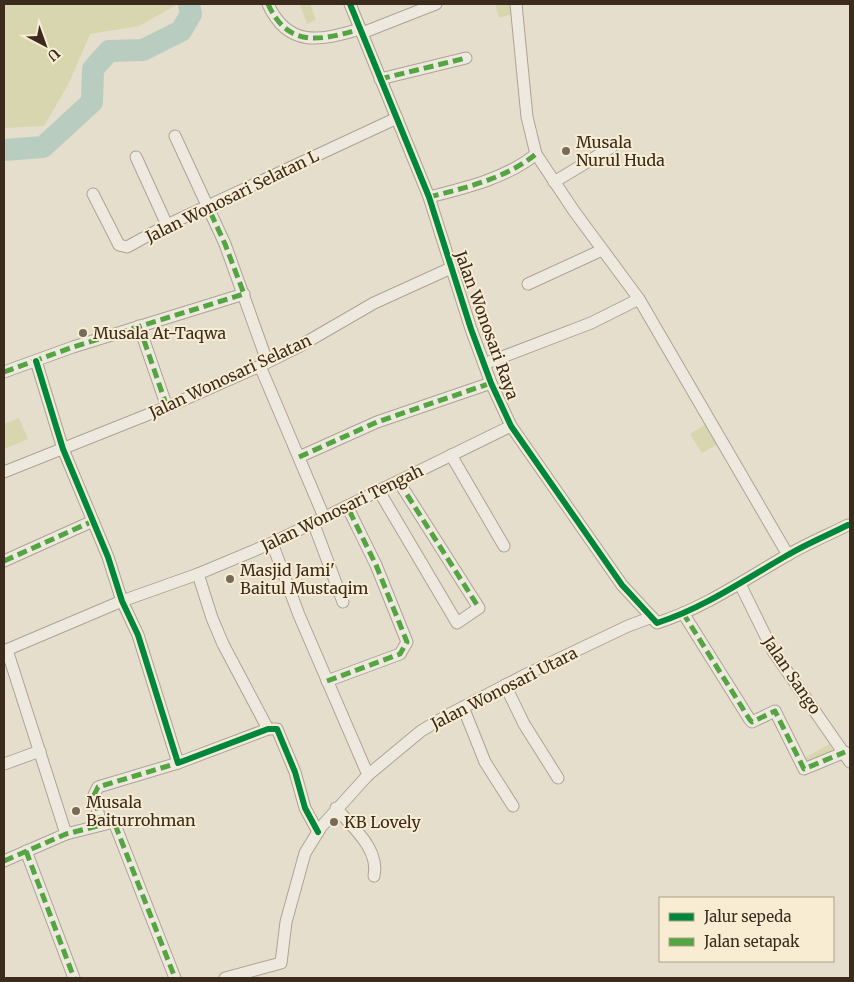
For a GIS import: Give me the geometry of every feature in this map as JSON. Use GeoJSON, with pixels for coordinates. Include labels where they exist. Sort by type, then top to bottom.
{"type":"FeatureCollection","features":[{"type":"Feature","properties":{"kind":"street","name":"Jalan Wonosari Raya"},"geometry":{"type":"LineString","coordinates":[[350,4],[428,197],[484,364],[511,426],[622,585],[654,620]]}},
{"type":"Feature","properties":{"kind":"street"},"geometry":{"type":"LineString","coordinates":[[270,9],[284,29],[295,35],[329,39],[361,31],[436,4]]}},
{"type":"Feature","properties":{"kind":"street"},"geometry":{"type":"LineString","coordinates":[[516,4],[527,117],[536,154],[602,250],[639,299],[788,554]]}},
{"type":"Feature","properties":{"kind":"street"},"geometry":{"type":"LineString","coordinates":[[380,79],[466,58]]}},
{"type":"Feature","properties":{"kind":"street","name":"Jalan Wonosari Selatan L"},"geometry":{"type":"LineString","coordinates":[[93,194],[119,245],[123,248],[397,118]]}},
{"type":"Feature","properties":{"kind":"street"},"geometry":{"type":"LineString","coordinates":[[175,136],[225,244],[244,294],[264,364],[324,517]]}},
{"type":"Feature","properties":{"kind":"street"},"geometry":{"type":"LineString","coordinates":[[554,182],[612,148]]}},
{"type":"Feature","properties":{"kind":"street"},"geometry":{"type":"LineString","coordinates":[[428,197],[468,187],[527,163],[536,154]]}},
{"type":"Feature","properties":{"kind":"street"},"geometry":{"type":"LineString","coordinates":[[136,157],[167,226]]}},
{"type":"Feature","properties":{"kind":"street"},"geometry":{"type":"LineString","coordinates":[[528,284],[602,250]]}},
{"type":"Feature","properties":{"kind":"street","name":"Jalan Wonosari Selatan"},"geometry":{"type":"LineString","coordinates":[[4,472],[167,407],[264,364],[298,347],[374,302],[451,268]]}},
{"type":"Feature","properties":{"kind":"street"},"geometry":{"type":"LineString","coordinates":[[4,372],[139,326],[244,294]]}},
{"type":"Feature","properties":{"kind":"street"},"geometry":{"type":"LineString","coordinates":[[484,364],[591,323],[639,299]]}},
{"type":"Feature","properties":{"kind":"street"},"geometry":{"type":"LineString","coordinates":[[139,326],[167,407]]}},
{"type":"Feature","properties":{"kind":"street"},"geometry":{"type":"LineString","coordinates":[[36,361],[63,449],[93,521],[122,601],[138,635],[178,763]]}},
{"type":"Feature","properties":{"kind":"street"},"geometry":{"type":"LineString","coordinates":[[299,457],[377,422],[491,383]]}},
{"type":"Feature","properties":{"kind":"street","name":"Jalan Wonosari Tengah"},"geometry":{"type":"LineString","coordinates":[[5,650],[122,601],[198,574],[272,543],[511,426]]}},
{"type":"Feature","properties":{"kind":"street"},"geometry":{"type":"LineString","coordinates":[[451,455],[504,546]]}},
{"type":"Feature","properties":{"kind":"street"},"geometry":{"type":"LineString","coordinates":[[379,491],[455,622],[459,622],[478,608],[399,482]]}},
{"type":"Feature","properties":{"kind":"street"},"geometry":{"type":"LineString","coordinates":[[327,681],[400,654],[407,642],[376,565],[347,506]]}},
{"type":"Feature","properties":{"kind":"street"},"geometry":{"type":"LineString","coordinates":[[4,561],[93,521]]}},
{"type":"Feature","properties":{"kind":"street"},"geometry":{"type":"LineString","coordinates":[[313,522],[343,602]]}},
{"type":"Feature","properties":{"kind":"street","name":"Jalan Wonosari Utara"},"geometry":{"type":"LineString","coordinates":[[225,978],[281,963],[286,922],[300,866],[318,832],[336,808],[368,775],[421,731],[505,685],[628,626],[683,613],[740,584],[788,554],[848,525]]}},
{"type":"Feature","properties":{"kind":"street"},"geometry":{"type":"LineString","coordinates":[[272,543],[327,681],[368,775]]}},
{"type":"Feature","properties":{"kind":"street"},"geometry":{"type":"LineString","coordinates":[[198,574],[212,618],[223,644],[268,729]]}},
{"type":"Feature","properties":{"kind":"street","name":"Jalan Sango"},"geometry":{"type":"LineString","coordinates":[[740,584],[773,651],[848,757]]}},
{"type":"Feature","properties":{"kind":"street"},"geometry":{"type":"LineString","coordinates":[[683,613],[750,720],[752,722],[775,711],[804,770],[848,757]]}},
{"type":"Feature","properties":{"kind":"street"},"geometry":{"type":"LineString","coordinates":[[5,650],[66,834]]}},
{"type":"Feature","properties":{"kind":"street"},"geometry":{"type":"LineString","coordinates":[[505,685],[524,724],[558,778]]}},
{"type":"Feature","properties":{"kind":"street"},"geometry":{"type":"LineString","coordinates":[[463,707],[485,762],[513,806]]}},
{"type":"Feature","properties":{"kind":"street"},"geometry":{"type":"LineString","coordinates":[[101,825],[94,795],[98,787],[178,763],[268,729],[277,729],[280,732],[305,808],[318,832]]}},
{"type":"Feature","properties":{"kind":"street"},"geometry":{"type":"LineString","coordinates":[[4,764],[40,751]]}},
{"type":"Feature","properties":{"kind":"street"},"geometry":{"type":"LineString","coordinates":[[336,808],[370,848],[376,866],[374,876]]}},
{"type":"Feature","properties":{"kind":"street"},"geometry":{"type":"LineString","coordinates":[[4,861],[66,834],[113,822],[116,824],[175,978]]}},
{"type":"Feature","properties":{"kind":"street"},"geometry":{"type":"LineString","coordinates":[[26,851],[74,978]]}},
{"type":"Feature","properties":{"kind":"green space"},"geometry":{"type":"Polygon","coordinates":[[[4,4],[176,5],[139,26],[90,34],[69,83],[44,126],[4,128],[4,4]]]}},
{"type":"Feature","properties":{"kind":"green space"},"geometry":{"type":"Polygon","coordinates":[[[310,4],[316,20],[307,24],[300,5],[310,4]]]}},
{"type":"Feature","properties":{"kind":"green space"},"geometry":{"type":"Polygon","coordinates":[[[495,4],[510,4],[513,14],[499,18],[495,4]]]}},
{"type":"Feature","properties":{"kind":"green space"},"geometry":{"type":"Polygon","coordinates":[[[19,418],[28,439],[4,449],[4,424],[19,418]]]}},
{"type":"Feature","properties":{"kind":"green space"},"geometry":{"type":"Polygon","coordinates":[[[706,424],[718,444],[702,453],[690,434],[706,424]]]}},
{"type":"Feature","properties":{"kind":"green space"},"geometry":{"type":"Polygon","coordinates":[[[830,744],[834,754],[806,768],[802,759],[830,744]]]}},
{"type":"Feature","properties":{"kind":"waterway"},"geometry":{"type":"LineString","coordinates":[[4,150],[43,147],[92,102],[93,69],[109,51],[143,50],[181,31],[191,14],[189,4]]}},
{"type":"Feature","properties":{"kind":"marked path"},"geometry":{"type":"LineString","coordinates":[[268,4],[276,18],[285,28],[295,34],[306,37],[319,38],[360,29]]}},
{"type":"Feature","properties":{"kind":"marked path"},"geometry":{"type":"LineString","coordinates":[[380,79],[466,58]]}},
{"type":"Feature","properties":{"kind":"marked path"},"geometry":{"type":"LineString","coordinates":[[429,197],[471,186],[499,176],[536,154]]}},
{"type":"Feature","properties":{"kind":"marked path"},"geometry":{"type":"LineString","coordinates":[[4,372],[73,347],[244,294],[225,244],[208,207]]}},
{"type":"Feature","properties":{"kind":"marked path"},"geometry":{"type":"LineString","coordinates":[[139,326],[167,407]]}},
{"type":"Feature","properties":{"kind":"marked path"},"geometry":{"type":"LineString","coordinates":[[299,457],[377,422],[491,383]]}},
{"type":"Feature","properties":{"kind":"marked path"},"geometry":{"type":"LineString","coordinates":[[399,482],[479,608]]}},
{"type":"Feature","properties":{"kind":"marked path"},"geometry":{"type":"LineString","coordinates":[[327,681],[400,654],[407,642],[376,565],[347,506]]}},
{"type":"Feature","properties":{"kind":"marked path"},"geometry":{"type":"LineString","coordinates":[[4,561],[93,521]]}},
{"type":"Feature","properties":{"kind":"marked path"},"geometry":{"type":"LineString","coordinates":[[683,613],[750,720],[752,722],[775,711],[804,769],[845,752]]}},
{"type":"Feature","properties":{"kind":"marked path"},"geometry":{"type":"LineString","coordinates":[[101,825],[94,795],[98,787],[178,763]]}},
{"type":"Feature","properties":{"kind":"marked path"},"geometry":{"type":"LineString","coordinates":[[4,861],[66,834],[114,822],[175,978]]}},
{"type":"Feature","properties":{"kind":"marked path"},"geometry":{"type":"LineString","coordinates":[[26,851],[74,978]]}},
{"type":"Feature","properties":{"kind":"cycle path"},"geometry":{"type":"LineString","coordinates":[[350,4],[429,197],[471,329],[491,383],[511,426],[622,585],[657,623],[707,602],[794,552],[848,525]]}},
{"type":"Feature","properties":{"kind":"cycle path"},"geometry":{"type":"LineString","coordinates":[[36,361],[63,449],[108,557],[122,601],[138,635],[178,763],[268,729],[277,729],[295,772],[305,808],[318,832]]}},
{"type":"Feature","properties":{"kind":"place","name":"Musala Nurul Huda"},"geometry":{"type":"Point","coordinates":[566,151]}},
{"type":"Feature","properties":{"kind":"place","name":"Musala At-Taqwa"},"geometry":{"type":"Point","coordinates":[83,333]}},
{"type":"Feature","properties":{"kind":"place","name":"Masjid Jami' Baitul Mustaqim"},"geometry":{"type":"Point","coordinates":[230,579]}},
{"type":"Feature","properties":{"kind":"place","name":"Musala Baiturrohman"},"geometry":{"type":"Point","coordinates":[76,811]}},
{"type":"Feature","properties":{"kind":"place","name":"KB Lovely"},"geometry":{"type":"Point","coordinates":[334,822]}}]}
